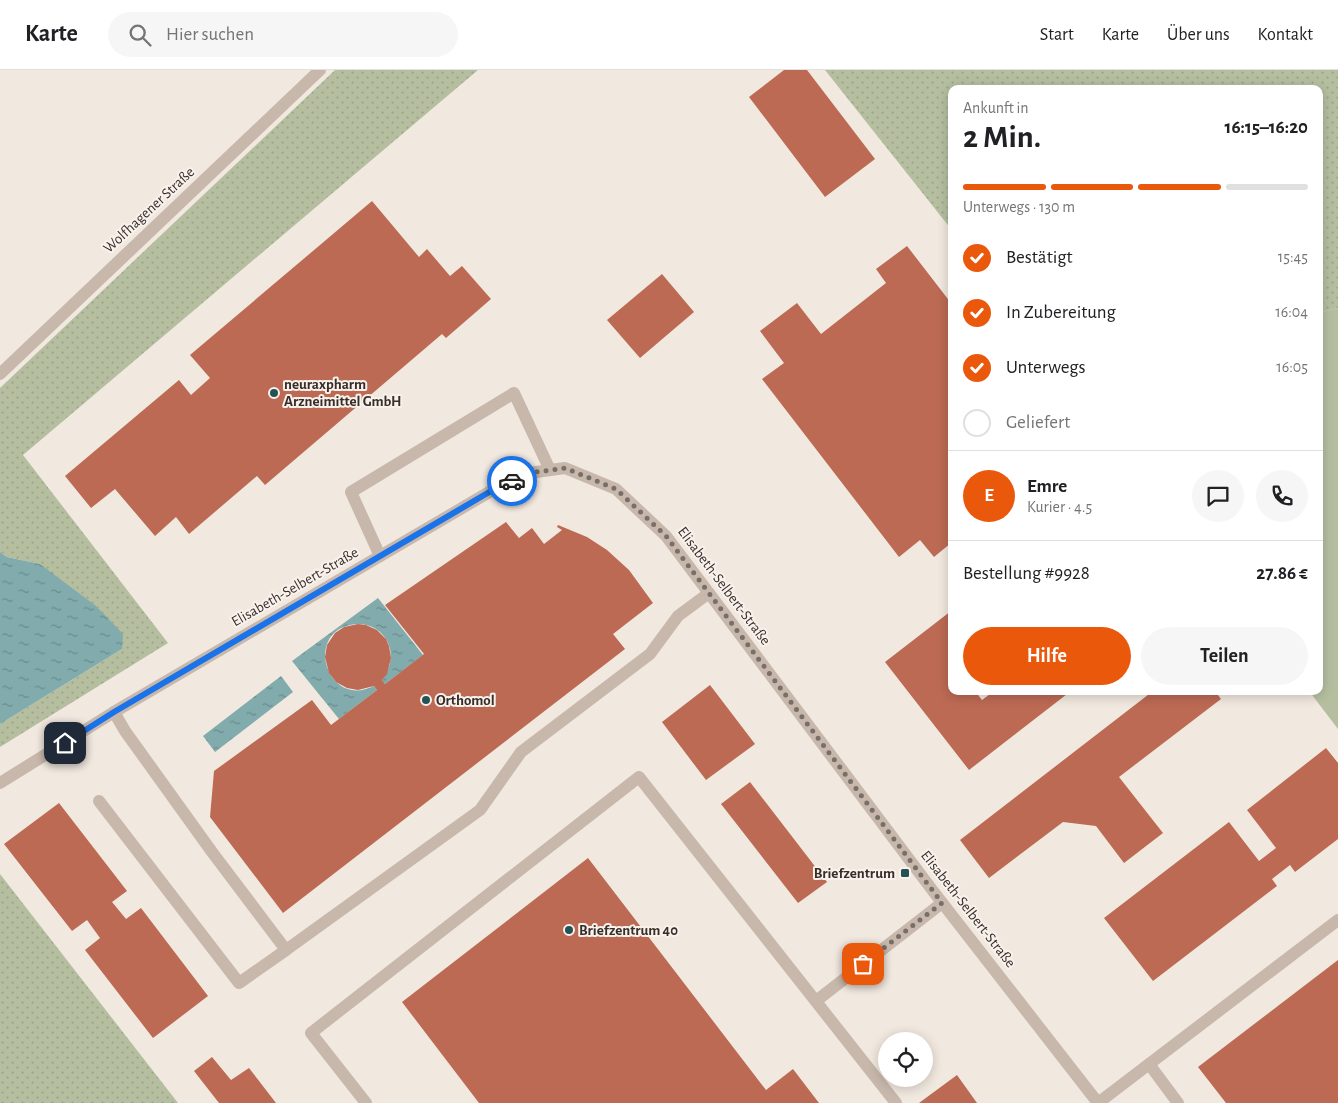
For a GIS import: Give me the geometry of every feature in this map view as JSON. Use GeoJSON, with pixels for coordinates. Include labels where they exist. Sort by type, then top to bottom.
{"type":"FeatureCollection","features":[{"type":"Feature","properties":{"kind":"street","name":"Wolfhagener Straße"},"geometry":{"type":"LineString","coordinates":[[0,374],[320,70]]}},
{"type":"Feature","properties":{"kind":"street"},"geometry":{"type":"LineString","coordinates":[[380,556],[351,492],[514,393],[550,470]]}},
{"type":"Feature","properties":{"kind":"street","name":"Elisabeth-Selbert-Straße"},"geometry":{"type":"LineString","coordinates":[[0,783],[114,712],[491,491],[529,473],[565,468],[616,489],[666,536],[942,903],[1098,1103]]}},
{"type":"Feature","properties":{"kind":"street"},"geometry":{"type":"LineString","coordinates":[[99,801],[239,983],[480,810],[521,752],[650,654],[678,616],[709,593]]}},
{"type":"Feature","properties":{"kind":"street"},"geometry":{"type":"LineString","coordinates":[[114,712],[125,731],[212,852],[286,950]]}},
{"type":"Feature","properties":{"kind":"street"},"geometry":{"type":"LineString","coordinates":[[366,1103],[311,1033],[640,776],[896,1103]]}},
{"type":"Feature","properties":{"kind":"street"},"geometry":{"type":"LineString","coordinates":[[816,1001],[942,903]]}},
{"type":"Feature","properties":{"kind":"street"},"geometry":{"type":"LineString","coordinates":[[1098,1103],[1338,920]]}},
{"type":"Feature","properties":{"kind":"street"},"geometry":{"type":"LineString","coordinates":[[1149,1064],[1178,1103]]}},
{"type":"Feature","properties":{"kind":"green space"},"geometry":{"type":"Polygon","coordinates":[[[335,70],[478,70],[23,455],[168,643],[0,747],[0,724],[122,649],[40,564],[7,557],[0,552],[0,388],[335,70]]]}},
{"type":"Feature","properties":{"kind":"green space"},"geometry":{"type":"Polygon","coordinates":[[[825,70],[1338,70],[1338,308],[1323,312],[1323,85],[948,85],[948,225],[825,70]]]}},
{"type":"Feature","properties":{"kind":"green space"},"geometry":{"type":"Polygon","coordinates":[[[1338,308],[1338,729],[1312,695],[1323,695],[1323,312],[1338,308]]]}},
{"type":"Feature","properties":{"kind":"green space"},"geometry":{"type":"Polygon","coordinates":[[[0,874],[178,1103],[0,1103],[0,874]]]}},
{"type":"Feature","properties":{"kind":"water"},"geometry":{"type":"Polygon","coordinates":[[[0,552],[7,557],[40,564],[96,606],[123,634],[122,649],[0,724],[0,552]]]}},
{"type":"Feature","properties":{"kind":"water"},"geometry":{"type":"Polygon","coordinates":[[[378,598],[423,655],[385,684],[382,680],[389,667],[391,653],[382,634],[373,627],[360,624],[350,625],[336,631],[328,642],[325,655],[327,668],[334,679],[344,688],[358,690],[374,686],[377,690],[339,719],[292,661],[378,598]]]}},
{"type":"Feature","properties":{"kind":"water"},"geometry":{"type":"Polygon","coordinates":[[[281,676],[293,692],[215,752],[203,736],[281,676]]]}},
{"type":"Feature","properties":{"kind":"building"},"geometry":{"type":"Polygon","coordinates":[[[784,70],[807,70],[875,159],[825,197],[749,97],[784,70]]]}},
{"type":"Feature","properties":{"kind":"building"},"geometry":{"type":"Polygon","coordinates":[[[372,201],[419,257],[427,249],[450,276],[462,266],[491,299],[446,338],[442,334],[265,485],[257,476],[189,534],[176,517],[155,536],[115,489],[91,508],[65,476],[179,380],[191,395],[210,378],[190,355],[372,201]]]}},
{"type":"Feature","properties":{"kind":"building"},"geometry":{"type":"Polygon","coordinates":[[[907,246],[948,299],[948,545],[934,557],[920,540],[899,557],[762,379],[784,363],[760,331],[797,303],[821,334],[886,283],[876,269],[907,246]]]}},
{"type":"Feature","properties":{"kind":"building"},"geometry":{"type":"Polygon","coordinates":[[[662,274],[694,312],[640,358],[607,320],[662,274]]]}},
{"type":"Feature","properties":{"kind":"building"},"geometry":{"type":"Polygon","coordinates":[[[506,522],[519,538],[532,528],[544,544],[562,530],[557,527],[558,525],[587,537],[607,550],[629,570],[653,603],[613,634],[625,649],[283,913],[210,817],[214,771],[312,700],[331,725],[377,690],[374,686],[358,690],[347,688],[336,682],[329,673],[325,657],[327,645],[335,633],[344,627],[358,624],[366,625],[377,630],[386,639],[391,658],[387,674],[382,680],[385,684],[424,654],[385,605],[506,522]]]}},
{"type":"Feature","properties":{"kind":"building"},"geometry":{"type":"Polygon","coordinates":[[[948,613],[948,695],[978,695],[982,700],[989,695],[1066,695],[969,770],[885,662],[948,613]]]}},
{"type":"Feature","properties":{"kind":"building"},"geometry":{"type":"Polygon","coordinates":[[[710,685],[755,744],[706,780],[662,722],[710,685]]]}},
{"type":"Feature","properties":{"kind":"building"},"geometry":{"type":"Polygon","coordinates":[[[1148,695],[1218,695],[1221,699],[1119,777],[1163,833],[1124,863],[1096,826],[1063,822],[989,878],[960,840],[1148,695]]]}},
{"type":"Feature","properties":{"kind":"building"},"geometry":{"type":"Polygon","coordinates":[[[1326,748],[1338,763],[1338,839],[1295,872],[1290,865],[1272,879],[1277,886],[1153,981],[1104,918],[1229,822],[1259,861],[1276,848],[1247,810],[1326,748]]]}},
{"type":"Feature","properties":{"kind":"building"},"geometry":{"type":"Polygon","coordinates":[[[750,782],[827,882],[798,903],[721,804],[750,782]]]}},
{"type":"Feature","properties":{"kind":"building"},"geometry":{"type":"Polygon","coordinates":[[[59,803],[127,891],[112,902],[126,919],[141,908],[208,996],[153,1038],[85,950],[100,938],[87,920],[72,931],[4,844],[59,803]]]}},
{"type":"Feature","properties":{"kind":"building","name":"Briefzentrum 40"},"geometry":{"type":"Polygon","coordinates":[[[588,858],[766,1090],[793,1069],[819,1103],[479,1103],[402,1002],[588,858]]]}},
{"type":"Feature","properties":{"kind":"building"},"geometry":{"type":"Polygon","coordinates":[[[1338,960],[1338,1103],[1226,1103],[1198,1067],[1338,960]]]}},
{"type":"Feature","properties":{"kind":"building"},"geometry":{"type":"Polygon","coordinates":[[[212,1057],[231,1080],[249,1068],[276,1103],[219,1103],[194,1071],[212,1057]]]}},
{"type":"Feature","properties":{"kind":"building"},"geometry":{"type":"Polygon","coordinates":[[[957,1075],[977,1103],[919,1103],[957,1075]]]}},
{"type":"Feature","properties":{"kind":"way so far"},"geometry":{"type":"LineString","coordinates":[[512,481],[529,473],[565,468],[616,489],[666,536],[942,903],[863,964]]}},
{"type":"Feature","properties":{"kind":"place","name":"neuraxpharm Arzneimittel GmbH"},"geometry":{"type":"Point","coordinates":[274,393]}},
{"type":"Feature","properties":{"kind":"place","name":"Orthomol"},"geometry":{"type":"Point","coordinates":[426,700]}},
{"type":"Feature","properties":{"kind":"place","name":"Briefzentrum"},"geometry":{"type":"Point","coordinates":[905,873]}},
{"type":"Feature","properties":{"kind":"place","name":"Briefzentrum 40"},"geometry":{"type":"Point","coordinates":[569,930]}},
{"type":"Feature","properties":{"kind":"route"},"geometry":{"type":"LineString","coordinates":[[65,743],[114,712],[491,491],[512,481]]}}]}
